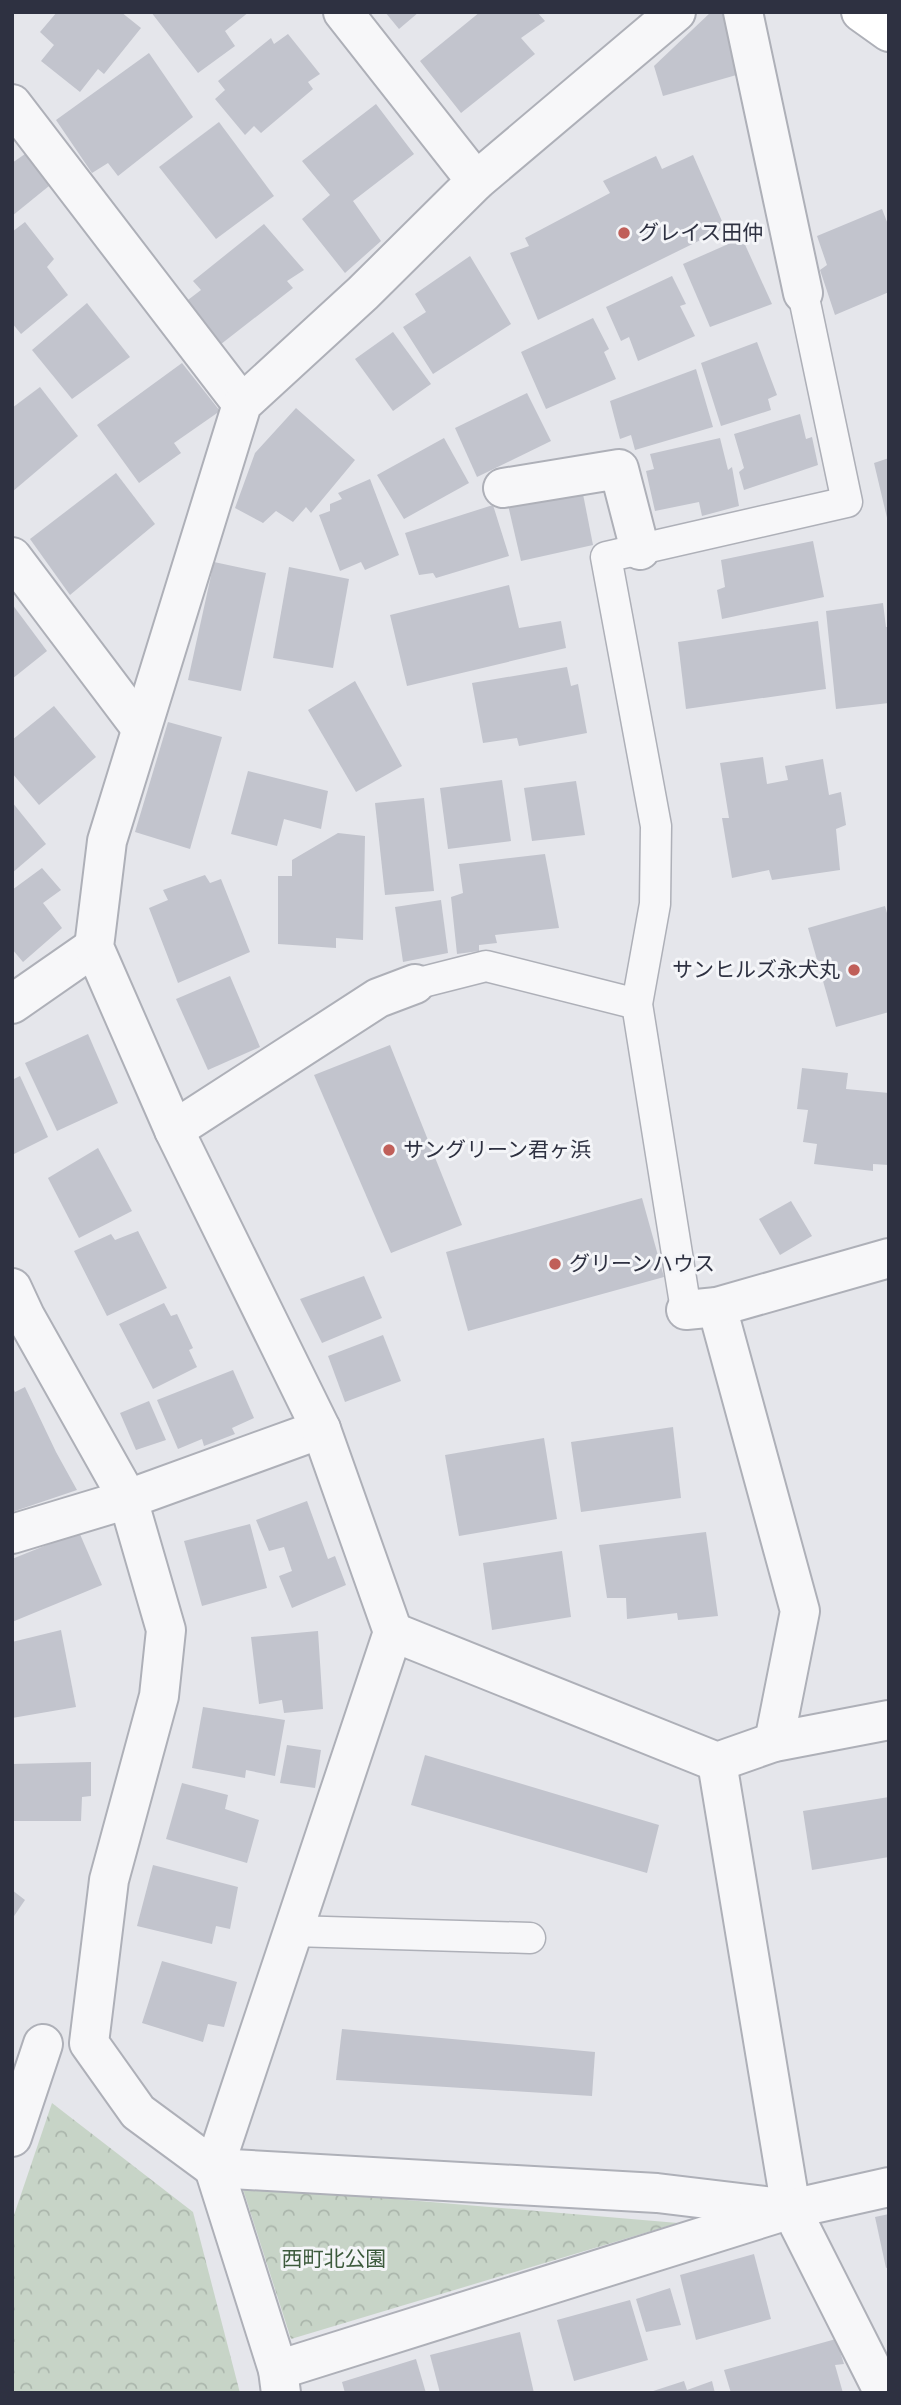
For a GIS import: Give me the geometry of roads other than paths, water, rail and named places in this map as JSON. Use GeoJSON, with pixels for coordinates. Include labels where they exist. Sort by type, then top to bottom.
{"type":"FeatureCollection","features":[{"type":"Feature","properties":{"kind":"main road"},"geometry":{"type":"LineString","coordinates":[[861,12],[889,32]]}},
{"type":"Feature","properties":{"kind":"street"},"geometry":{"type":"LineString","coordinates":[[343,12],[477,181]]}},
{"type":"Feature","properties":{"kind":"street"},"geometry":{"type":"LineString","coordinates":[[676,12],[477,181],[363,293],[242,404],[107,841],[94,947],[174,1130],[321,1429],[393,1632],[214,2168],[280,2382],[791,2209],[889,2187]]}},
{"type":"Feature","properties":{"kind":"street"},"geometry":{"type":"LineString","coordinates":[[743,12],[803,293]]}},
{"type":"Feature","properties":{"kind":"street"},"geometry":{"type":"LineString","coordinates":[[12,104],[242,404]]}},
{"type":"Feature","properties":{"kind":"street"},"geometry":{"type":"LineString","coordinates":[[503,488],[619,469],[640,550]]}},
{"type":"Feature","properties":{"kind":"street"},"geometry":{"type":"LineString","coordinates":[[12,557],[141,728]]}},
{"type":"Feature","properties":{"kind":"street"},"geometry":{"type":"LineString","coordinates":[[12,1004],[94,947]]}},
{"type":"Feature","properties":{"kind":"street"},"geometry":{"type":"LineString","coordinates":[[174,1130],[377,998],[415,984]]}},
{"type":"Feature","properties":{"kind":"street"},"geometry":{"type":"LineString","coordinates":[[774,1742],[800,1611],[702,1309],[889,1258]]}},
{"type":"Feature","properties":{"kind":"street"},"geometry":{"type":"LineString","coordinates":[[17,1308],[128,1499],[166,1630],[159,1696],[109,1880],[89,2043],[138,2112],[214,2168],[657,2193],[791,2209]]}},
{"type":"Feature","properties":{"kind":"street"},"geometry":{"type":"LineString","coordinates":[[12,1534],[128,1499],[321,1429]]}},
{"type":"Feature","properties":{"kind":"street"},"geometry":{"type":"LineString","coordinates":[[393,1632],[717,1762],[774,1742],[889,1720]]}},
{"type":"Feature","properties":{"kind":"street"},"geometry":{"type":"LineString","coordinates":[[717,1762],[791,2209],[884,2393]]}},
{"type":"Feature","properties":{"kind":"street"},"geometry":{"type":"LineString","coordinates":[[12,2137],[28,2043],[89,2043]]}},
{"type":"Feature","properties":{"kind":"lane"},"geometry":{"type":"LineString","coordinates":[[702,1309],[637,1004],[655,904],[656,826],[606,558],[848,502],[803,293]]}},
{"type":"Feature","properties":{"kind":"lane"},"geometry":{"type":"LineString","coordinates":[[415,984],[486,967],[637,1004]]}},
{"type":"Feature","properties":{"kind":"lane"},"geometry":{"type":"LineString","coordinates":[[293,1931],[530,1938]]}},
{"type":"Feature","properties":{"kind":"place","name":"グレイス田仲"},"geometry":{"type":"Point","coordinates":[624,233]}},
{"type":"Feature","properties":{"kind":"place","name":"サンヒルズ永犬丸"},"geometry":{"type":"Point","coordinates":[854,970]}},
{"type":"Feature","properties":{"kind":"place","name":"サングリーン君ヶ浜"},"geometry":{"type":"Point","coordinates":[389,1150]}},
{"type":"Feature","properties":{"kind":"place","name":"グリーンハウス"},"geometry":{"type":"Point","coordinates":[555,1264]}},
{"type":"Feature","properties":{"kind":"park label","name":"西町北公園"},"geometry":{"type":"Point","coordinates":[334,2259]}}]}
